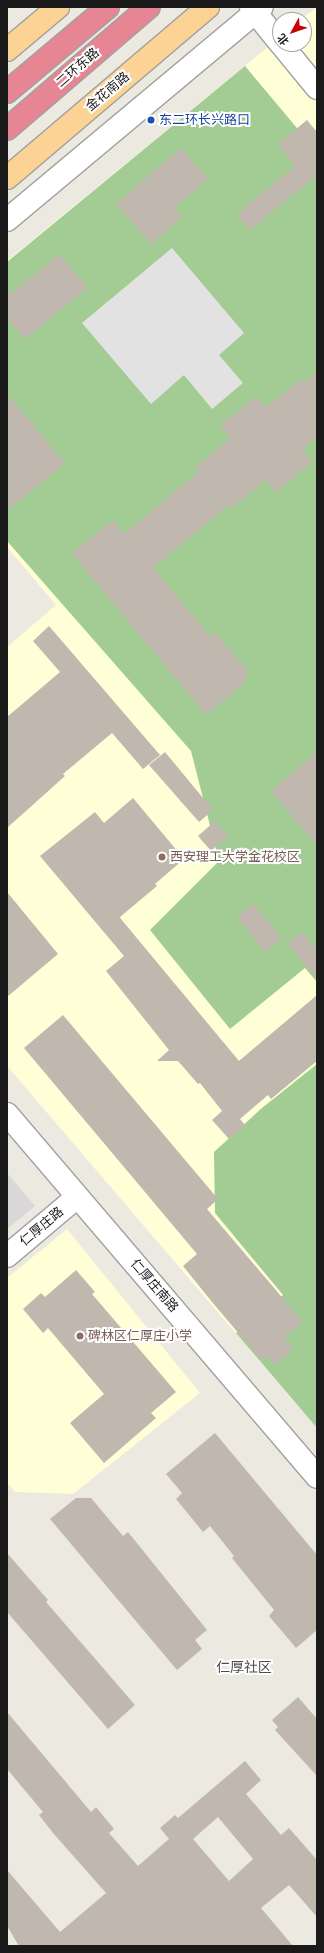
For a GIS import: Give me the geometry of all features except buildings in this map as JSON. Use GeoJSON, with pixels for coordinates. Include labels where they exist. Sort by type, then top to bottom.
{"type":"FeatureCollection","features":[{"type":"Feature","properties":{"kind":"highway","name":"二环东路"},"geometry":{"type":"LineString","coordinates":[[7,92],[108,7]]}},
{"type":"Feature","properties":{"kind":"highway","name":"二环东路"},"geometry":{"type":"LineString","coordinates":[[7,130],[149,7]]}},
{"type":"Feature","properties":{"kind":"main road"},"geometry":{"type":"LineString","coordinates":[[7,50],[58,7]]}},
{"type":"Feature","properties":{"kind":"main road","name":"金花南路"},"geometry":{"type":"LineString","coordinates":[[7,178],[208,7]]}},
{"type":"Feature","properties":{"kind":"street"},"geometry":{"type":"LineString","coordinates":[[7,220],[256,9],[272,32]]}},
{"type":"Feature","properties":{"kind":"street"},"geometry":{"type":"LineString","coordinates":[[287,52],[317,88]]}},
{"type":"Feature","properties":{"kind":"street","name":"仁厚庄南路"},"geometry":{"type":"LineString","coordinates":[[7,1114],[317,1477]]}},
{"type":"Feature","properties":{"kind":"street","name":"仁厚庄路"},"geometry":{"type":"LineString","coordinates":[[7,1256],[77,1197]]}},
{"type":"Feature","properties":{"kind":"shaded area","name":"西安理工大学金花校区"},"geometry":{"type":"Polygon","coordinates":[[[317,7],[317,1428],[7,1066],[7,647],[56,605],[7,547],[7,261],[272,44],[272,52],[312,52],[312,12],[310,12],[317,7]]]}},
{"type":"Feature","properties":{"kind":"shaded area"},"geometry":{"type":"Polygon","coordinates":[[[245,66],[317,152],[317,982],[305,968],[230,1029],[150,930],[219,861],[191,751],[7,541],[7,262],[245,66]]]}},
{"type":"Feature","properties":{"kind":"shaded area"},"geometry":{"type":"Polygon","coordinates":[[[172,248],[244,333],[219,355],[243,383],[212,409],[184,375],[151,404],[82,323],[172,248]]]}},
{"type":"Feature","properties":{"kind":"shaded area"},"geometry":{"type":"Polygon","coordinates":[[[317,1064],[317,1428],[236,1333],[283,1295],[215,1213],[214,1152],[262,1108],[317,1064]]]}},
{"type":"Feature","properties":{"kind":"shaded area"},"geometry":{"type":"Polygon","coordinates":[[[7,1173],[35,1206],[7,1229],[7,1173]]]}},
{"type":"Feature","properties":{"kind":"shaded area","name":"碑林区仁厚庄小学"},"geometry":{"type":"Polygon","coordinates":[[[67,1229],[200,1393],[73,1494],[15,1492],[7,1483],[7,1278],[67,1229]]]}},
{"type":"Feature","properties":{"kind":"place","name":"东二环长兴路口"},"geometry":{"type":"Point","coordinates":[151,120]}},
{"type":"Feature","properties":{"kind":"place","name":"西安理工大学金花校区"},"geometry":{"type":"Point","coordinates":[162,857]}},
{"type":"Feature","properties":{"kind":"place","name":"碑林区仁厚庄小学"},"geometry":{"type":"Point","coordinates":[80,1336]}},
{"type":"Feature","properties":{"kind":"district","name":"仁厚社区"},"geometry":{"type":"Point","coordinates":[244,1668]}}]}
